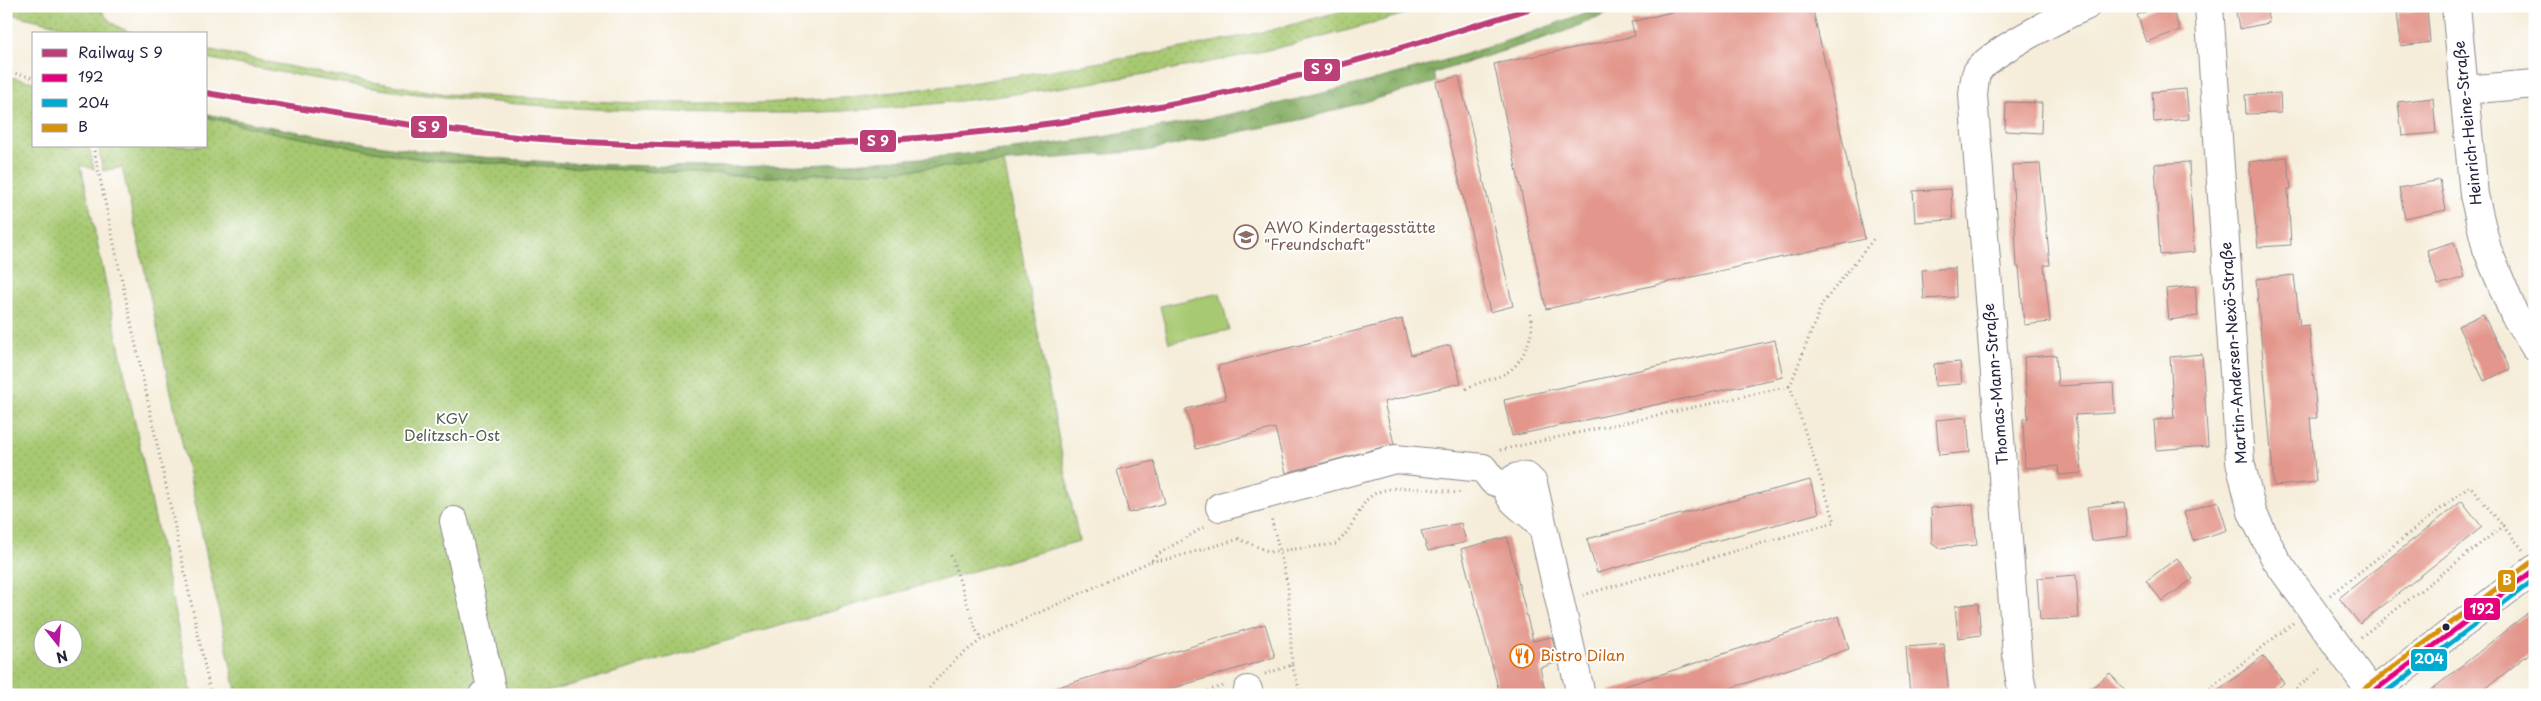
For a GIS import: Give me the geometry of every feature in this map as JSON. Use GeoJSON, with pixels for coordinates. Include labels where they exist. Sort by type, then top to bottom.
{"type":"FeatureCollection","features":[{"type":"Feature","properties":{"kind":"street","name":"Thomas-Mann-Straße"},"geometry":{"type":"LineString","coordinates":[[2024,695],[2017,657],[1973,95],[1977,73],[1999,52],[2086,6]]}},
{"type":"Feature","properties":{"kind":"street","name":"Martin-Andersen-Nexö-Straße"},"geometry":{"type":"LineString","coordinates":[[2209,6],[2240,461],[2252,512],[2276,560],[2372,694]]}},
{"type":"Feature","properties":{"kind":"street","name":"Heinrich-Heine-Straße"},"geometry":{"type":"LineString","coordinates":[[2456,6],[2474,195],[2488,249],[2514,314],[2535,347]]}},
{"type":"Feature","properties":{"kind":"street"},"geometry":{"type":"LineString","coordinates":[[2464,90],[2535,84]]}},
{"type":"Feature","properties":{"kind":"street"},"geometry":{"type":"LineString","coordinates":[[1220,507],[1395,459],[1488,460],[1493,481],[1508,486],[1513,501],[1534,518],[1544,531],[1581,695]]}},
{"type":"Feature","properties":{"kind":"street"},"geometry":{"type":"LineString","coordinates":[[454,521],[492,692],[483,695]]}},
{"type":"Feature","properties":{"kind":"street"},"geometry":{"type":"LineString","coordinates":[[2372,694],[2532,562]]}},
{"type":"Feature","properties":{"kind":"path"},"geometry":{"type":"LineString","coordinates":[[6,71],[32,78]]}},
{"type":"Feature","properties":{"kind":"path"},"geometry":{"type":"LineString","coordinates":[[94,148],[210,695]]}},
{"type":"Feature","properties":{"kind":"path"},"geometry":{"type":"LineString","coordinates":[[1560,601],[1835,522],[1790,386],[1822,304],[1875,237]]}},
{"type":"Feature","properties":{"kind":"path"},"geometry":{"type":"LineString","coordinates":[[1466,389],[1477,382],[1504,375],[1513,369],[1528,345],[1532,326],[1529,311]]}},
{"type":"Feature","properties":{"kind":"path"},"geometry":{"type":"LineString","coordinates":[[1151,561],[1169,559],[1239,539],[1270,552],[1336,544],[1367,500],[1375,493],[1404,488],[1458,493],[1472,487],[1488,460],[1790,386]]}},
{"type":"Feature","properties":{"kind":"path"},"geometry":{"type":"LineString","coordinates":[[2202,695],[2470,486],[2532,562]]}},
{"type":"Feature","properties":{"kind":"path"},"geometry":{"type":"LineString","coordinates":[[1266,495],[1288,586],[1292,665],[1301,695]]}},
{"type":"Feature","properties":{"kind":"path"},"geometry":{"type":"LineString","coordinates":[[922,695],[955,660],[982,638],[1151,561],[1160,553],[1215,521],[1220,507]]}},
{"type":"Feature","properties":{"kind":"path"},"geometry":{"type":"LineString","coordinates":[[2288,695],[2503,526]]}},
{"type":"Feature","properties":{"kind":"path"},"geometry":{"type":"LineString","coordinates":[[951,555],[976,630],[982,638]]}},
{"type":"Feature","properties":{"kind":"path"},"geometry":{"type":"LineString","coordinates":[[1193,695],[1230,684],[1251,687],[1292,665]]}},
{"type":"Feature","properties":{"kind":"green space"},"geometry":{"type":"Polygon","coordinates":[[[6,6],[99,6],[106,17],[114,24],[131,32],[87,32],[6,13],[6,6]]]}},
{"type":"Feature","properties":{"kind":"green space"},"geometry":{"type":"Polygon","coordinates":[[[1361,6],[1429,6],[1315,39],[1160,71],[1080,85],[997,96],[913,106],[829,112],[697,113],[517,104],[372,88],[208,58],[208,49],[331,75],[446,94],[633,103],[762,103],[842,98],[965,84],[1157,53],[1268,31],[1361,6]]]}},
{"type":"Feature","properties":{"kind":"green space"},"geometry":{"type":"Polygon","coordinates":[[[1601,6],[1626,6],[1563,32],[1434,73],[1436,82],[1300,120],[1145,151],[907,170],[770,177],[426,160],[280,134],[208,117],[208,114],[395,148],[562,163],[769,166],[872,162],[975,153],[1077,141],[1179,124],[1281,103],[1362,83],[1483,49],[1601,6]]]}},
{"type":"Feature","properties":{"kind":"green space"},"geometry":{"type":"Polygon","coordinates":[[[6,76],[32,82],[32,148],[89,148],[94,169],[81,165],[192,695],[6,695],[6,76]]]}},
{"type":"Feature","properties":{"kind":"green space","name":"KGV Delitzsch-Ost"},"geometry":{"type":"Polygon","coordinates":[[[208,117],[280,134],[426,160],[770,177],[907,170],[1004,162],[1079,541],[536,695],[237,695],[122,167],[103,171],[98,148],[208,148],[208,117]]]}},
{"type":"Feature","properties":{"kind":"green space"},"geometry":{"type":"Polygon","coordinates":[[[1220,293],[1229,330],[1169,343],[1160,306],[1220,293]]]}},
{"type":"Feature","properties":{"kind":"building"},"geometry":{"type":"Polygon","coordinates":[[[1696,6],[1812,6],[1865,239],[1546,309],[1494,64],[1635,36],[1631,22],[1696,6]]]}},
{"type":"Feature","properties":{"kind":"building"},"geometry":{"type":"Polygon","coordinates":[[[2160,6],[2171,6],[2180,30],[2147,42],[2137,15],[2160,6]]]}},
{"type":"Feature","properties":{"kind":"building"},"geometry":{"type":"Polygon","coordinates":[[[2235,6],[2266,6],[2269,23],[2239,29],[2235,6]]]}},
{"type":"Feature","properties":{"kind":"building"},"geometry":{"type":"Polygon","coordinates":[[[2427,9],[2430,42],[2401,46],[2397,13],[2427,9]]]}},
{"type":"Feature","properties":{"kind":"building"},"geometry":{"type":"Polygon","coordinates":[[[1459,76],[1513,306],[1490,312],[1436,82],[1459,76]]]}},
{"type":"Feature","properties":{"kind":"building"},"geometry":{"type":"Polygon","coordinates":[[[2186,89],[2189,119],[2154,122],[2152,92],[2186,89]]]}},
{"type":"Feature","properties":{"kind":"building"},"geometry":{"type":"Polygon","coordinates":[[[2280,93],[2281,113],[2246,114],[2245,95],[2280,93]]]}},
{"type":"Feature","properties":{"kind":"building"},"geometry":{"type":"Polygon","coordinates":[[[2433,98],[2436,133],[2402,136],[2398,102],[2433,98]]]}},
{"type":"Feature","properties":{"kind":"building"},"geometry":{"type":"Polygon","coordinates":[[[2006,102],[2042,103],[2041,133],[2005,131],[2006,102]]]}},
{"type":"Feature","properties":{"kind":"building"},"geometry":{"type":"Polygon","coordinates":[[[2287,157],[2291,189],[2288,189],[2291,245],[2258,247],[2249,162],[2287,157]]]}},
{"type":"Feature","properties":{"kind":"building"},"geometry":{"type":"Polygon","coordinates":[[[2189,162],[2194,252],[2160,255],[2155,164],[2189,162]]]}},
{"type":"Feature","properties":{"kind":"building"},"geometry":{"type":"Polygon","coordinates":[[[2040,164],[2050,265],[2044,265],[2050,322],[2024,325],[2019,267],[2017,267],[2012,165],[2040,164]]]}},
{"type":"Feature","properties":{"kind":"building"},"geometry":{"type":"Polygon","coordinates":[[[2440,180],[2446,210],[2405,219],[2399,188],[2440,180]]]}},
{"type":"Feature","properties":{"kind":"building"},"geometry":{"type":"Polygon","coordinates":[[[1951,189],[1953,220],[1915,222],[1913,191],[1951,189]]]}},
{"type":"Feature","properties":{"kind":"building"},"geometry":{"type":"Polygon","coordinates":[[[2454,242],[2465,277],[2438,285],[2427,250],[2454,242]]]}},
{"type":"Feature","properties":{"kind":"building"},"geometry":{"type":"Polygon","coordinates":[[[1955,268],[1956,297],[1924,299],[1922,270],[1955,268]]]}},
{"type":"Feature","properties":{"kind":"building"},"geometry":{"type":"Polygon","coordinates":[[[2294,275],[2300,326],[2309,325],[2317,418],[2310,418],[2316,482],[2274,486],[2256,279],[2294,275]]]}},
{"type":"Feature","properties":{"kind":"building"},"geometry":{"type":"Polygon","coordinates":[[[2195,286],[2198,316],[2169,320],[2166,289],[2195,286]]]}},
{"type":"Feature","properties":{"kind":"building"},"geometry":{"type":"Polygon","coordinates":[[[2483,314],[2510,369],[2484,381],[2458,326],[2483,314]]]}},
{"type":"Feature","properties":{"kind":"building"},"geometry":{"type":"Polygon","coordinates":[[[1402,319],[1411,355],[1450,345],[1461,383],[1384,402],[1394,444],[1286,473],[1275,428],[1196,449],[1186,409],[1226,399],[1218,366],[1402,319]]]}},
{"type":"Feature","properties":{"kind":"building"},"geometry":{"type":"Polygon","coordinates":[[[1775,340],[1783,377],[1512,436],[1504,400],[1775,340]]]}},
{"type":"Feature","properties":{"kind":"building"},"geometry":{"type":"Polygon","coordinates":[[[2202,354],[2208,446],[2156,450],[2154,420],[2174,418],[2170,357],[2202,354]]]}},
{"type":"Feature","properties":{"kind":"building"},"geometry":{"type":"Polygon","coordinates":[[[2056,355],[2058,386],[2113,383],[2115,413],[2075,415],[2082,473],[2059,475],[2058,466],[2025,468],[2023,419],[2028,418],[2024,357],[2056,355]]]}},
{"type":"Feature","properties":{"kind":"building"},"geometry":{"type":"Polygon","coordinates":[[[1960,362],[1962,384],[1935,386],[1934,364],[1960,362]]]}},
{"type":"Feature","properties":{"kind":"building"},"geometry":{"type":"Polygon","coordinates":[[[1967,417],[1970,452],[1939,455],[1936,420],[1967,417]]]}},
{"type":"Feature","properties":{"kind":"building"},"geometry":{"type":"Polygon","coordinates":[[[1154,461],[1165,503],[1129,513],[1117,470],[1154,461]]]}},
{"type":"Feature","properties":{"kind":"building"},"geometry":{"type":"Polygon","coordinates":[[[1810,480],[1819,513],[1597,573],[1587,539],[1810,480]]]}},
{"type":"Feature","properties":{"kind":"building"},"geometry":{"type":"Polygon","coordinates":[[[2218,501],[2227,530],[2193,541],[2184,512],[2218,501]]]}},
{"type":"Feature","properties":{"kind":"building"},"geometry":{"type":"Polygon","coordinates":[[[2462,501],[2482,527],[2360,624],[2339,598],[2462,501]]]}},
{"type":"Feature","properties":{"kind":"building"},"geometry":{"type":"Polygon","coordinates":[[[2124,502],[2128,536],[2092,541],[2087,507],[2124,502]]]}},
{"type":"Feature","properties":{"kind":"building"},"geometry":{"type":"Polygon","coordinates":[[[1973,504],[1977,545],[1939,548],[1932,544],[1931,508],[1973,504]]]}},
{"type":"Feature","properties":{"kind":"building"},"geometry":{"type":"Polygon","coordinates":[[[1461,523],[1466,542],[1428,551],[1421,531],[1461,523]]]}},
{"type":"Feature","properties":{"kind":"building"},"geometry":{"type":"Polygon","coordinates":[[[1507,537],[1533,641],[1552,637],[1558,662],[1540,668],[1546,695],[1500,695],[1461,549],[1507,537]]]}},
{"type":"Feature","properties":{"kind":"building"},"geometry":{"type":"Polygon","coordinates":[[[2177,558],[2193,579],[2162,601],[2146,581],[2177,558]]]}},
{"type":"Feature","properties":{"kind":"building"},"geometry":{"type":"Polygon","coordinates":[[[2076,575],[2079,618],[2040,620],[2037,578],[2076,575]]]}},
{"type":"Feature","properties":{"kind":"building"},"geometry":{"type":"Polygon","coordinates":[[[1978,603],[1981,635],[1958,638],[1955,606],[1978,603]]]}},
{"type":"Feature","properties":{"kind":"building"},"geometry":{"type":"Polygon","coordinates":[[[2535,607],[2535,649],[2478,695],[2425,695],[2535,607]]]}},
{"type":"Feature","properties":{"kind":"building"},"geometry":{"type":"Polygon","coordinates":[[[1839,616],[1849,649],[1710,695],[1610,695],[1610,691],[1839,616]]]}},
{"type":"Feature","properties":{"kind":"building"},"geometry":{"type":"Polygon","coordinates":[[[1265,624],[1275,657],[1151,695],[1048,695],[1048,690],[1265,624]]]}},
{"type":"Feature","properties":{"kind":"building"},"geometry":{"type":"Polygon","coordinates":[[[1944,644],[1949,695],[1910,695],[1906,647],[1944,644]]]}},
{"type":"Feature","properties":{"kind":"building"},"geometry":{"type":"Polygon","coordinates":[[[2263,656],[2284,683],[2269,695],[2213,695],[2263,656]]]}},
{"type":"Feature","properties":{"kind":"building"},"geometry":{"type":"Polygon","coordinates":[[[2110,673],[2128,695],[2083,695],[2110,673]]]}},
{"type":"Feature","properties":{"kind":"transit line"},"geometry":{"type":"LineString","coordinates":[[208,93],[416,126],[542,139],[710,146],[878,141],[1046,124],[1211,96],[1335,66],[1538,6]]}},
{"type":"Feature","properties":{"kind":"transit line","name":"B"},"geometry":{"type":"LineString","coordinates":[[2364,689],[2530,563]]}},
{"type":"Feature","properties":{"kind":"transit line","name":"192"},"geometry":{"type":"LineString","coordinates":[[2369,695],[2535,569]]}},
{"type":"Feature","properties":{"kind":"transit line","name":"204"},"geometry":{"type":"LineString","coordinates":[[2382,695],[2535,579]]}},
{"type":"Feature","properties":{"kind":"place","name":"AWO Kindertagesstätte \"Freundschaft\""},"geometry":{"type":"Point","coordinates":[1246,237]}},
{"type":"Feature","properties":{"kind":"place","name":"Bistro Dilan"},"geometry":{"type":"Point","coordinates":[1522,656]}}]}
